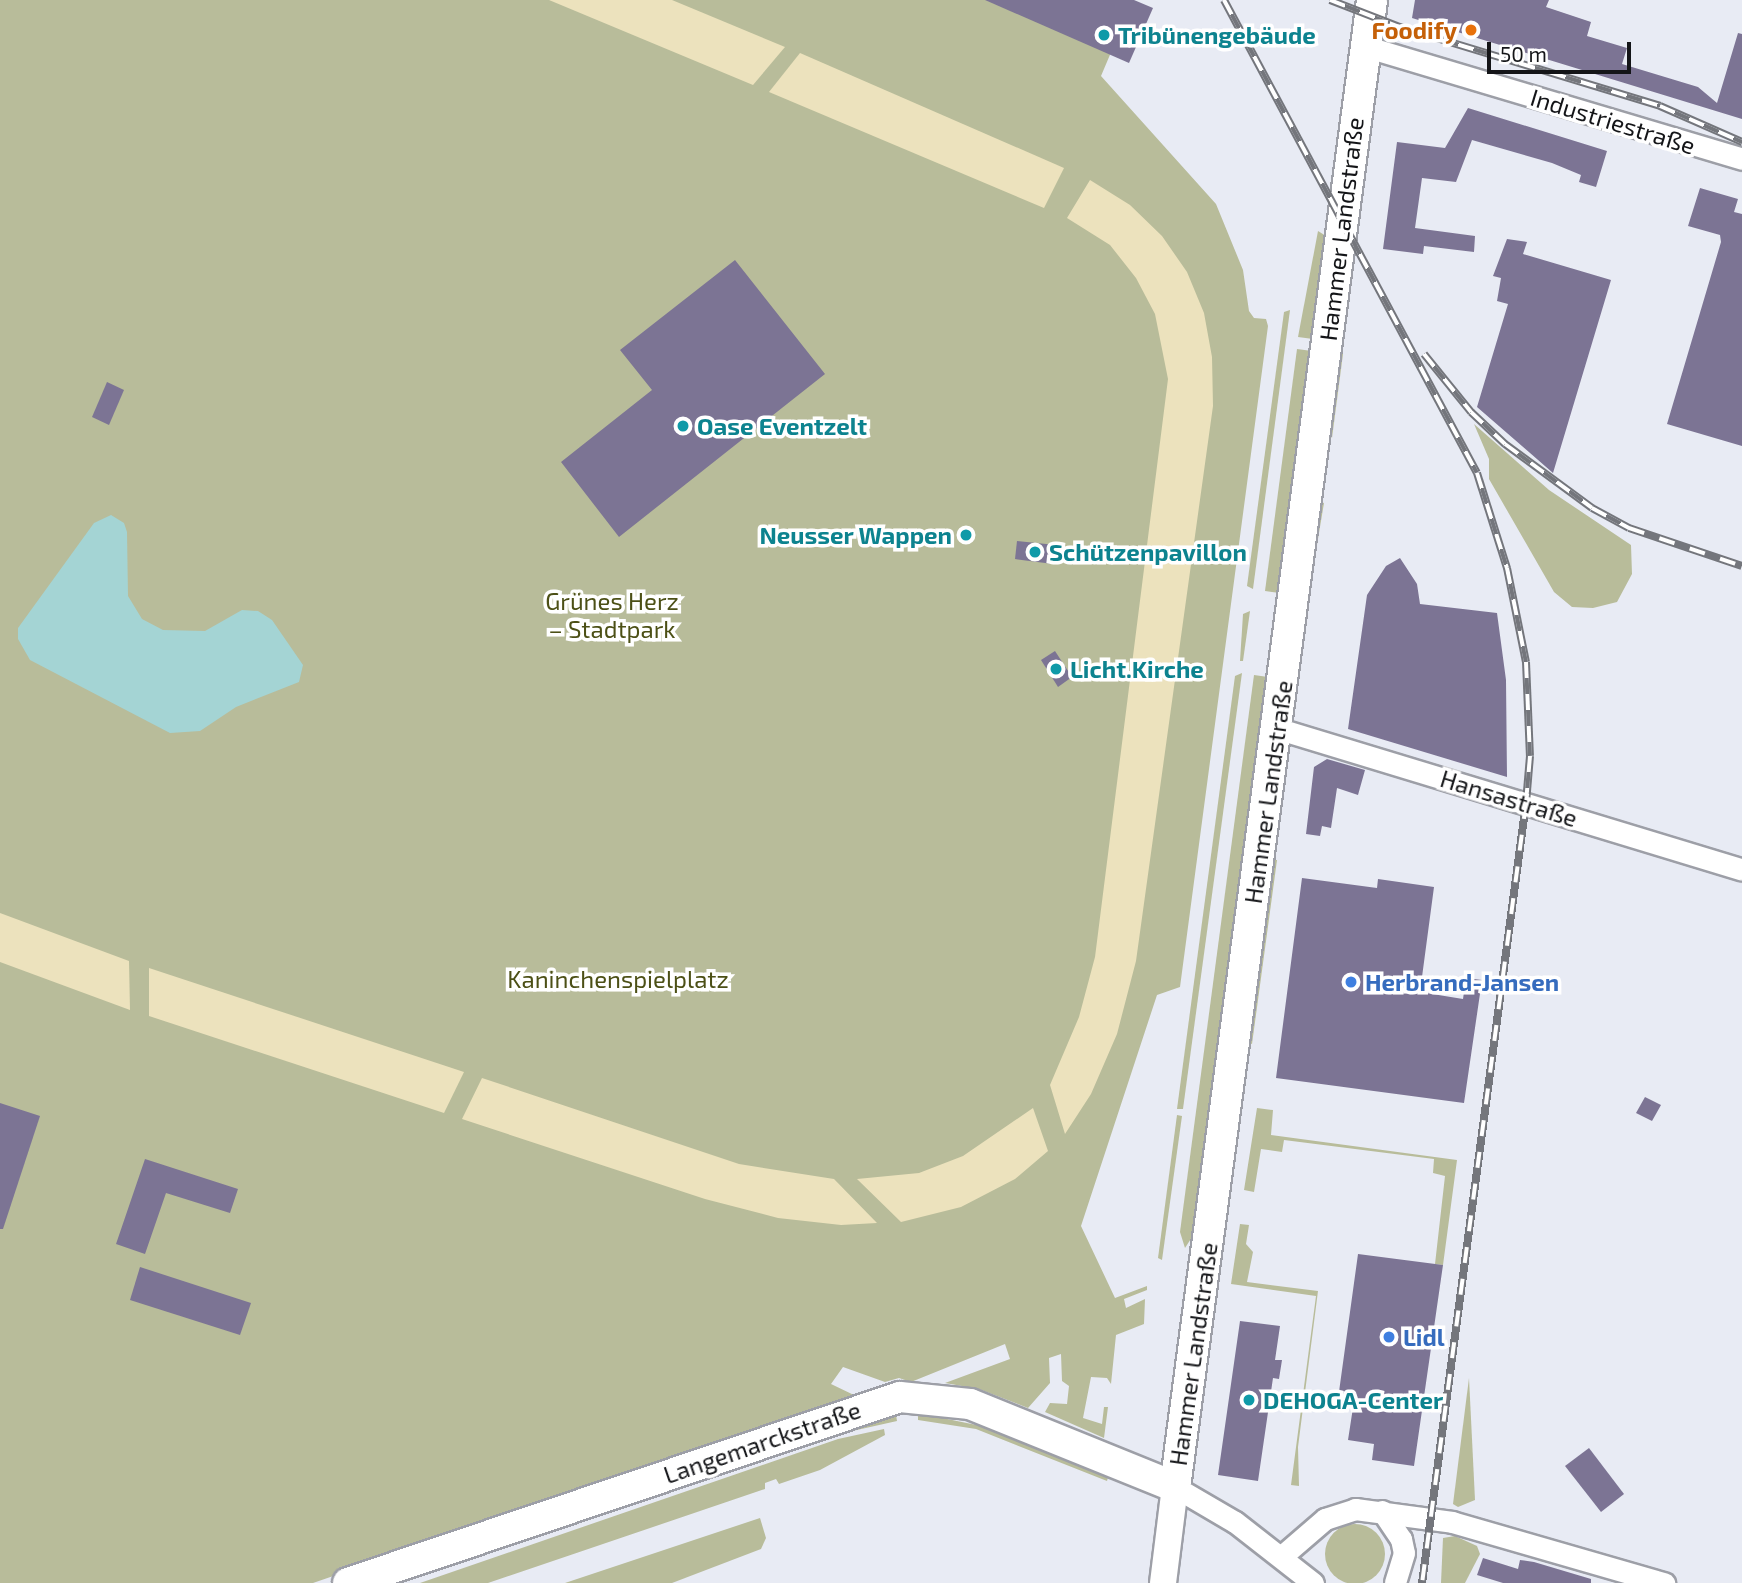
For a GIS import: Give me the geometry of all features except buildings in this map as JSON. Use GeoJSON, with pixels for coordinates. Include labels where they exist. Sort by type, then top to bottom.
{"type":"FeatureCollection","features":[{"type":"Feature","properties":{"kind":"main road","name":"Hammer Landstraße"},"geometry":{"type":"LineString","coordinates":[[1174,1487],[1372,0]]}},
{"type":"Feature","properties":{"kind":"main road","name":"Langemarckstraße"},"geometry":{"type":"LineString","coordinates":[[348,1583],[900,1396],[970,1404],[1174,1487]]}},
{"type":"Feature","properties":{"kind":"street","name":"Industriestraße"},"geometry":{"type":"LineString","coordinates":[[1364,46],[1742,159]]}},
{"type":"Feature","properties":{"kind":"street","name":"Hansastraße"},"geometry":{"type":"LineString","coordinates":[[1276,727],[1742,870]]}},
{"type":"Feature","properties":{"kind":"street"},"geometry":{"type":"LineString","coordinates":[[1174,1487],[1283,1556],[1313,1583]]}},
{"type":"Feature","properties":{"kind":"street","name":"Hammer Landstraße"},"geometry":{"type":"LineString","coordinates":[[1163,1583],[1174,1487]]}},
{"type":"Feature","properties":{"kind":"street"},"geometry":{"type":"LineString","coordinates":[[1283,1556],[1339,1511],[1382,1511],[1452,1522],[1664,1583]]}},
{"type":"Feature","properties":{"kind":"street"},"geometry":{"type":"LineString","coordinates":[[1382,1511],[1398,1532],[1404,1553],[1395,1583]]}},
{"type":"Feature","properties":{"kind":"green space","name":"Grünes Herz – Stadtpark"},"geometry":{"type":"Polygon","coordinates":[[[0,0],[1005,0],[1112,50],[1101,76],[1216,204],[1243,270],[1249,311],[1254,318],[1266,319],[1268,326],[1180,987],[1157,995],[1081,1226],[1115,1298],[1147,1286],[1147,1290],[1124,1299],[1126,1308],[1145,1299],[1144,1324],[1116,1335],[1111,1384],[1107,1378],[1091,1377],[1083,1418],[1102,1424],[1104,1407],[1108,1407],[1104,1438],[1045,1412],[1050,1403],[1067,1404],[1069,1386],[1062,1381],[1061,1354],[1049,1358],[1050,1383],[1028,1408],[979,1389],[945,1383],[1010,1359],[1005,1344],[911,1382],[899,1378],[885,1382],[843,1367],[831,1384],[856,1396],[313,1583],[0,1583],[0,0]]]}},
{"type":"Feature","properties":{"kind":"green space"},"geometry":{"type":"Polygon","coordinates":[[[1318,231],[1326,236],[1313,339],[1298,337],[1318,231]]]}},
{"type":"Feature","properties":{"kind":"green space"},"geometry":{"type":"Polygon","coordinates":[[[1290,310],[1253,589],[1247,586],[1284,312],[1290,310]]]}},
{"type":"Feature","properties":{"kind":"green space"},"geometry":{"type":"Polygon","coordinates":[[[1297,349],[1312,351],[1280,593],[1265,591],[1297,349]]]}},
{"type":"Feature","properties":{"kind":"green space"},"geometry":{"type":"Polygon","coordinates":[[[1340,354],[1343,354],[1332,438],[1329,434],[1340,354]]]}},
{"type":"Feature","properties":{"kind":"green space"},"geometry":{"type":"Polygon","coordinates":[[[1474,424],[1549,490],[1631,545],[1632,574],[1617,602],[1593,608],[1572,607],[1554,592],[1489,479],[1489,459],[1474,424]]]}},
{"type":"Feature","properties":{"kind":"green space"},"geometry":{"type":"Polygon","coordinates":[[[1320,502],[1324,503],[1304,622],[1320,502]]]}},
{"type":"Feature","properties":{"kind":"green space"},"geometry":{"type":"Polygon","coordinates":[[[1250,611],[1243,661],[1240,661],[1243,614],[1250,611]]]}},
{"type":"Feature","properties":{"kind":"green space"},"geometry":{"type":"Polygon","coordinates":[[[1242,673],[1183,1109],[1177,1109],[1235,676],[1242,673]]]}},
{"type":"Feature","properties":{"kind":"green space"},"geometry":{"type":"Polygon","coordinates":[[[1254,675],[1268,677],[1194,1234],[1185,1248],[1180,1232],[1254,675]]]}},
{"type":"Feature","properties":{"kind":"green space"},"geometry":{"type":"Polygon","coordinates":[[[1273,860],[1277,860],[1252,1044],[1249,1043],[1273,860]]]}},
{"type":"Feature","properties":{"kind":"green space"},"geometry":{"type":"Polygon","coordinates":[[[1257,1108],[1273,1110],[1271,1135],[1457,1160],[1443,1265],[1435,1264],[1445,1176],[1433,1173],[1434,1159],[1284,1140],[1282,1152],[1261,1149],[1254,1192],[1244,1190],[1257,1108]]]}},
{"type":"Feature","properties":{"kind":"green space"},"geometry":{"type":"Polygon","coordinates":[[[1177,1115],[1182,1116],[1162,1260],[1158,1258],[1177,1115]]]}},
{"type":"Feature","properties":{"kind":"green space"},"geometry":{"type":"Polygon","coordinates":[[[1240,1224],[1249,1225],[1246,1244],[1253,1252],[1247,1282],[1318,1291],[1298,1447],[1299,1486],[1291,1485],[1316,1296],[1231,1284],[1240,1224]]]}},
{"type":"Feature","properties":{"kind":"green space"},"geometry":{"type":"Polygon","coordinates":[[[1469,1378],[1475,1500],[1458,1507],[1453,1504],[1469,1378]]]}},
{"type":"Feature","properties":{"kind":"green space"},"geometry":{"type":"Polygon","coordinates":[[[918,1413],[991,1428],[1109,1474],[1107,1481],[976,1429],[918,1420],[918,1413]]]}},
{"type":"Feature","properties":{"kind":"green space"},"geometry":{"type":"Polygon","coordinates":[[[896,1415],[897,1421],[835,1435],[896,1415]]]}},
{"type":"Feature","properties":{"kind":"green space"},"geometry":{"type":"Polygon","coordinates":[[[884,1429],[885,1435],[820,1470],[779,1484],[776,1479],[765,1483],[765,1489],[488,1583],[420,1583],[838,1439],[884,1429]]]}},
{"type":"Feature","properties":{"kind":"green space"},"geometry":{"type":"Polygon","coordinates":[[[796,1448],[400,1583],[381,1583],[796,1448]]]}},
{"type":"Feature","properties":{"kind":"green space"},"geometry":{"type":"Polygon","coordinates":[[[760,1518],[766,1538],[761,1549],[672,1583],[565,1583],[760,1518]]]}},
{"type":"Feature","properties":{"kind":"green space"},"geometry":{"type":"Polygon","coordinates":[[[1355,1524],[1372,1529],[1380,1537],[1385,1554],[1380,1571],[1372,1579],[1355,1584],[1338,1579],[1330,1571],[1325,1554],[1330,1537],[1338,1529],[1355,1524]]]}},
{"type":"Feature","properties":{"kind":"green space"},"geometry":{"type":"Polygon","coordinates":[[[1455,1536],[1477,1546],[1480,1554],[1465,1583],[1441,1583],[1443,1538],[1455,1536]]]}},
{"type":"Feature","properties":{"kind":"sand"},"geometry":{"type":"Polygon","coordinates":[[[549,0],[672,0],[785,47],[753,85],[549,0]]]}},
{"type":"Feature","properties":{"kind":"sand"},"geometry":{"type":"Polygon","coordinates":[[[800,53],[1064,168],[1044,208],[769,92],[800,53]]]}},
{"type":"Feature","properties":{"kind":"sand"},"geometry":{"type":"Polygon","coordinates":[[[1090,180],[1130,205],[1162,236],[1187,272],[1204,313],[1212,357],[1213,406],[1136,961],[1117,1034],[1091,1094],[1065,1134],[1050,1085],[1079,1017],[1095,957],[1168,379],[1155,314],[1136,278],[1110,245],[1067,218],[1090,180]]]}},
{"type":"Feature","properties":{"kind":"sand"},"geometry":{"type":"Polygon","coordinates":[[[0,913],[129,961],[130,1010],[0,962],[0,913]]]}},
{"type":"Feature","properties":{"kind":"sand"},"geometry":{"type":"Polygon","coordinates":[[[149,968],[464,1072],[444,1113],[149,1016],[149,968]]]}},
{"type":"Feature","properties":{"kind":"sand"},"geometry":{"type":"Polygon","coordinates":[[[482,1078],[739,1164],[834,1179],[877,1223],[841,1225],[778,1218],[705,1199],[462,1119],[482,1078]]]}},
{"type":"Feature","properties":{"kind":"sand"},"geometry":{"type":"Polygon","coordinates":[[[1033,1108],[1048,1151],[1015,1179],[961,1207],[901,1222],[857,1179],[919,1173],[963,1156],[1033,1108]]]}},
{"type":"Feature","properties":{"kind":"shaded area"},"geometry":{"type":"Polygon","coordinates":[[[111,515],[124,523],[127,532],[128,596],[142,619],[163,630],[205,631],[242,610],[258,611],[272,620],[303,665],[299,682],[236,707],[200,731],[170,733],[30,660],[18,639],[18,628],[94,523],[111,515]]]}},
{"type":"Feature","properties":{"kind":"railway"},"geometry":{"type":"LineString","coordinates":[[1224,0],[1477,473],[1507,568],[1526,662],[1530,756],[1526,803],[1422,1583]]}},
{"type":"Feature","properties":{"kind":"railway"},"geometry":{"type":"LineString","coordinates":[[1330,0],[1397,26],[1660,106],[1742,142]]}},
{"type":"Feature","properties":{"kind":"railway"},"geometry":{"type":"LineString","coordinates":[[1424,354],[1471,412],[1505,444],[1592,508],[1629,528],[1742,566]]}},
{"type":"Feature","properties":{"kind":"place","name":"Foodify"},"geometry":{"type":"Point","coordinates":[1471,30]}},
{"type":"Feature","properties":{"kind":"place","name":"Tribünengebäude"},"geometry":{"type":"Point","coordinates":[1104,35]}},
{"type":"Feature","properties":{"kind":"place","name":"Oase Eventzelt"},"geometry":{"type":"Point","coordinates":[683,426]}},
{"type":"Feature","properties":{"kind":"place","name":"Neusser Wappen"},"geometry":{"type":"Point","coordinates":[966,535]}},
{"type":"Feature","properties":{"kind":"place","name":"Schützenpavillon"},"geometry":{"type":"Point","coordinates":[1035,552]}},
{"type":"Feature","properties":{"kind":"place","name":"Licht.Kirche"},"geometry":{"type":"Point","coordinates":[1056,669]}},
{"type":"Feature","properties":{"kind":"place","name":"Herbrand-Jansen"},"geometry":{"type":"Point","coordinates":[1351,982]}},
{"type":"Feature","properties":{"kind":"place","name":"Lidl"},"geometry":{"type":"Point","coordinates":[1389,1337]}},
{"type":"Feature","properties":{"kind":"place","name":"DEHOGA-Center"},"geometry":{"type":"Point","coordinates":[1249,1400]}},
{"type":"Feature","properties":{"kind":"park label","name":"Kaninchenspielplatz"},"geometry":{"type":"Point","coordinates":[618,979]}}]}
